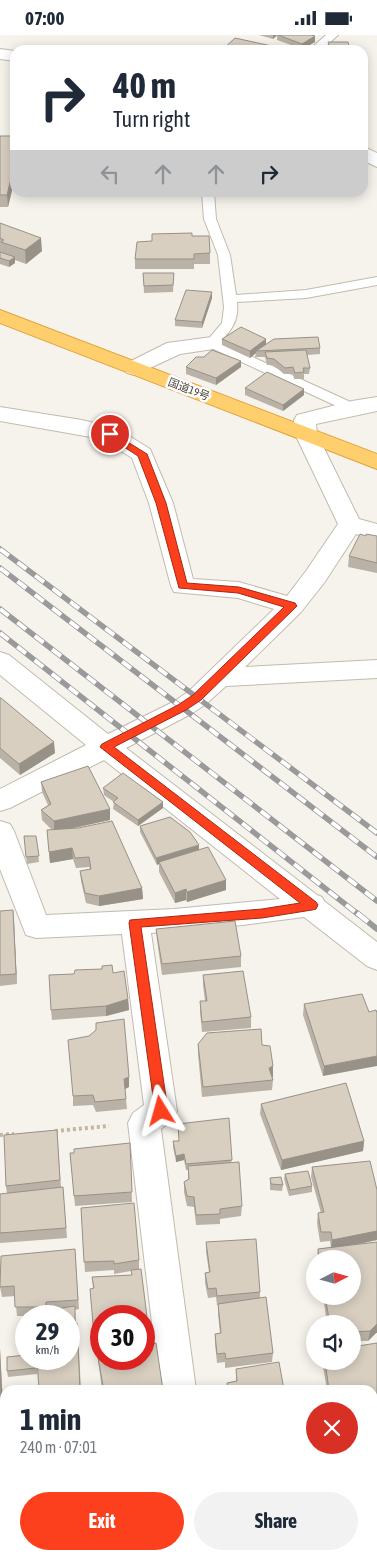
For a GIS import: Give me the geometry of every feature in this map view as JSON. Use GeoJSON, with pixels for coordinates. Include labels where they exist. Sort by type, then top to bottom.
{"type":"FeatureCollection","features":[{"type":"Feature","properties":{"kind":"highway","name":"国道19号"},"geometry":{"type":"LineString","coordinates":[[0,316],[377,462]]}},
{"type":"Feature","properties":{"kind":"street"},"geometry":{"type":"LineString","coordinates":[[135,368],[176,348],[212,343]]}},
{"type":"Feature","properties":{"kind":"street"},"geometry":{"type":"LineString","coordinates":[[377,404],[352,407],[305,420],[306,434],[350,524],[377,532]]}},
{"type":"Feature","properties":{"kind":"street"},"geometry":{"type":"LineString","coordinates":[[0,415],[82,427],[110,434],[142,454],[161,503],[183,586],[239,590],[292,606]]}},
{"type":"Feature","properties":{"kind":"street"},"geometry":{"type":"LineString","coordinates":[[0,801],[182,708],[197,698],[292,606],[316,577],[350,524]]}},
{"type":"Feature","properties":{"kind":"street"},"geometry":{"type":"LineString","coordinates":[[0,661],[106,747],[377,957]]}},
{"type":"Feature","properties":{"kind":"street"},"geometry":{"type":"LineString","coordinates":[[218,677],[377,669]]}},
{"type":"Feature","properties":{"kind":"street"},"geometry":{"type":"LineString","coordinates":[[0,831],[36,927],[135,923],[262,914],[312,905]]}},
{"type":"Feature","properties":{"kind":"street"},"geometry":{"type":"LineString","coordinates":[[135,923],[161,1111],[144,1123],[177,1385]]}},
{"type":"Feature","properties":{"kind":"lane"},"geometry":{"type":"LineString","coordinates":[[321,45],[333,35]]}},
{"type":"Feature","properties":{"kind":"lane"},"geometry":{"type":"LineString","coordinates":[[208,197],[210,219],[224,255],[232,315],[231,319],[212,343],[352,407]]}},
{"type":"Feature","properties":{"kind":"lane"},"geometry":{"type":"LineString","coordinates":[[230,299],[306,293],[377,281]]}},
{"type":"Feature","properties":{"kind":"path"},"geometry":{"type":"LineString","coordinates":[[48,1131],[144,1123]]}},
{"type":"Feature","properties":{"kind":"path"},"geometry":{"type":"LineString","coordinates":[[0,1135],[19,1134]]}},
{"type":"Feature","properties":{"kind":"building"},"geometry":{"type":"Polygon","coordinates":[[[278,35],[311,35],[315,36],[302,44],[278,35]]]}},
{"type":"Feature","properties":{"kind":"building"},"geometry":{"type":"Polygon","coordinates":[[[235,38],[267,45],[227,45],[235,38]]]}},
{"type":"Feature","properties":{"kind":"building"},"geometry":{"type":"Polygon","coordinates":[[[328,42],[348,42],[349,45],[329,45],[328,42]]]}},
{"type":"Feature","properties":{"kind":"building"},"geometry":{"type":"Polygon","coordinates":[[[0,136],[10,136],[10,183],[7,195],[0,195],[0,136]]]}},
{"type":"Feature","properties":{"kind":"building"},"geometry":{"type":"Polygon","coordinates":[[[0,223],[41,238],[25,250],[1,242],[4,240],[0,238],[0,223]]]}},
{"type":"Feature","properties":{"kind":"building"},"geometry":{"type":"Polygon","coordinates":[[[192,233],[192,236],[209,236],[210,253],[194,254],[194,259],[135,259],[137,242],[152,241],[152,234],[192,233]]]}},
{"type":"Feature","properties":{"kind":"building"},"geometry":{"type":"Polygon","coordinates":[[[0,252],[15,257],[9,261],[0,258],[0,252]]]}},
{"type":"Feature","properties":{"kind":"building"},"geometry":{"type":"Polygon","coordinates":[[[143,273],[174,273],[173,285],[144,286],[143,273]]]}},
{"type":"Feature","properties":{"kind":"building"},"geometry":{"type":"Polygon","coordinates":[[[186,290],[212,292],[202,322],[175,320],[186,290]]]}},
{"type":"Feature","properties":{"kind":"building"},"geometry":{"type":"Polygon","coordinates":[[[241,327],[266,339],[250,351],[222,339],[241,327]]]}},
{"type":"Feature","properties":{"kind":"building"},"geometry":{"type":"Polygon","coordinates":[[[318,337],[320,348],[256,351],[274,339],[318,337]]]}},
{"type":"Feature","properties":{"kind":"building"},"geometry":{"type":"Polygon","coordinates":[[[212,350],[241,361],[216,378],[186,367],[196,357],[204,357],[212,350]]]}},
{"type":"Feature","properties":{"kind":"building"},"geometry":{"type":"Polygon","coordinates":[[[306,350],[310,368],[303,368],[304,372],[295,373],[293,367],[285,368],[274,359],[267,358],[265,352],[306,350]]]}},
{"type":"Feature","properties":{"kind":"building"},"geometry":{"type":"Polygon","coordinates":[[[267,372],[304,389],[283,405],[245,388],[267,372]]]}},
{"type":"Feature","properties":{"kind":"building"},"geometry":{"type":"Polygon","coordinates":[[[360,534],[377,536],[377,563],[349,556],[360,534]]]}},
{"type":"Feature","properties":{"kind":"building"},"geometry":{"type":"Polygon","coordinates":[[[0,698],[54,742],[19,764],[0,748],[0,698]]]}},
{"type":"Feature","properties":{"kind":"building"},"geometry":{"type":"Polygon","coordinates":[[[88,766],[110,809],[54,821],[41,810],[51,804],[41,782],[88,766]]]}},
{"type":"Feature","properties":{"kind":"building"},"geometry":{"type":"Polygon","coordinates":[[[123,773],[163,802],[138,820],[113,802],[118,798],[103,788],[123,773]]]}},
{"type":"Feature","properties":{"kind":"building"},"geometry":{"type":"Polygon","coordinates":[[[170,817],[190,832],[199,845],[156,858],[140,826],[170,817]]]}},
{"type":"Feature","properties":{"kind":"building"},"geometry":{"type":"Polygon","coordinates":[[[112,821],[142,888],[99,896],[85,893],[80,871],[91,869],[89,857],[75,858],[72,848],[49,852],[47,830],[78,828],[112,821]]]}},
{"type":"Feature","properties":{"kind":"building"},"geometry":{"type":"Polygon","coordinates":[[[24,836],[36,836],[39,856],[26,857],[24,836]]]}},
{"type":"Feature","properties":{"kind":"building"},"geometry":{"type":"Polygon","coordinates":[[[208,847],[226,880],[187,892],[186,889],[175,893],[159,862],[208,847]]]}},
{"type":"Feature","properties":{"kind":"building"},"geometry":{"type":"Polygon","coordinates":[[[13,910],[16,974],[0,975],[0,911],[13,910]]]}},
{"type":"Feature","properties":{"kind":"building"},"geometry":{"type":"Polygon","coordinates":[[[235,921],[241,956],[162,964],[156,929],[235,921]]]}},
{"type":"Feature","properties":{"kind":"building"},"geometry":{"type":"Polygon","coordinates":[[[112,965],[113,973],[124,971],[128,999],[106,1006],[51,1010],[49,975],[74,974],[75,970],[102,969],[102,966],[112,965]]]}},
{"type":"Feature","properties":{"kind":"building"},"geometry":{"type":"Polygon","coordinates":[[[243,971],[251,1017],[202,1022],[200,1001],[207,1001],[203,975],[243,971]]]}},
{"type":"Feature","properties":{"kind":"building"},"geometry":{"type":"Polygon","coordinates":[[[362,994],[369,1012],[376,1010],[377,1013],[377,1056],[324,1066],[304,1004],[362,994]]]}},
{"type":"Feature","properties":{"kind":"building"},"geometry":{"type":"Polygon","coordinates":[[[124,1019],[129,1077],[124,1079],[126,1099],[95,1102],[93,1095],[73,1096],[68,1040],[89,1036],[96,1030],[96,1023],[124,1019]]]}},
{"type":"Feature","properties":{"kind":"building"},"geometry":{"type":"Polygon","coordinates":[[[261,1029],[262,1045],[270,1046],[273,1066],[269,1068],[273,1080],[203,1087],[198,1044],[207,1033],[261,1029]]]}},
{"type":"Feature","properties":{"kind":"building"},"geometry":{"type":"Polygon","coordinates":[[[346,1083],[364,1141],[282,1160],[261,1104],[346,1083]]]}},
{"type":"Feature","properties":{"kind":"building"},"geometry":{"type":"Polygon","coordinates":[[[229,1118],[232,1160],[186,1164],[184,1154],[176,1156],[173,1141],[179,1141],[178,1124],[229,1118]]]}},
{"type":"Feature","properties":{"kind":"building"},"geometry":{"type":"Polygon","coordinates":[[[57,1130],[60,1180],[6,1186],[4,1135],[57,1130]]]}},
{"type":"Feature","properties":{"kind":"building"},"geometry":{"type":"Polygon","coordinates":[[[130,1143],[132,1192],[74,1196],[70,1153],[74,1153],[74,1149],[130,1143]]]}},
{"type":"Feature","properties":{"kind":"building"},"geometry":{"type":"Polygon","coordinates":[[[370,1161],[377,1190],[377,1231],[332,1240],[331,1232],[321,1232],[318,1213],[324,1212],[312,1167],[370,1161]]]}},
{"type":"Feature","properties":{"kind":"building"},"geometry":{"type":"Polygon","coordinates":[[[239,1162],[242,1206],[220,1209],[220,1214],[196,1215],[194,1197],[187,1196],[184,1182],[189,1179],[188,1166],[239,1162]]]}},
{"type":"Feature","properties":{"kind":"building"},"geometry":{"type":"Polygon","coordinates":[[[308,1171],[312,1186],[290,1190],[285,1174],[308,1171]]]}},
{"type":"Feature","properties":{"kind":"building"},"geometry":{"type":"Polygon","coordinates":[[[281,1177],[283,1185],[271,1184],[270,1178],[281,1177]]]}},
{"type":"Feature","properties":{"kind":"building"},"geometry":{"type":"Polygon","coordinates":[[[63,1187],[66,1228],[0,1233],[0,1194],[63,1187]]]}},
{"type":"Feature","properties":{"kind":"building"},"geometry":{"type":"Polygon","coordinates":[[[134,1203],[139,1260],[114,1264],[114,1261],[84,1262],[81,1208],[134,1203]]]}},
{"type":"Feature","properties":{"kind":"building"},"geometry":{"type":"Polygon","coordinates":[[[256,1239],[260,1292],[217,1296],[216,1288],[208,1289],[205,1273],[210,1272],[206,1242],[256,1239]]]}},
{"type":"Feature","properties":{"kind":"building"},"geometry":{"type":"Polygon","coordinates":[[[377,1242],[377,1324],[370,1331],[361,1332],[361,1315],[328,1315],[327,1305],[361,1305],[361,1250],[318,1249],[377,1242]]]}},
{"type":"Feature","properties":{"kind":"building"},"geometry":{"type":"Polygon","coordinates":[[[75,1249],[78,1300],[46,1302],[46,1305],[15,1305],[15,1307],[14,1286],[0,1287],[1,1256],[75,1249]]]}},
{"type":"Feature","properties":{"kind":"building"},"geometry":{"type":"Polygon","coordinates":[[[141,1269],[146,1305],[91,1305],[90,1289],[94,1288],[92,1277],[132,1275],[131,1270],[141,1269]]]}},
{"type":"Feature","properties":{"kind":"building"},"geometry":{"type":"Polygon","coordinates":[[[266,1297],[273,1353],[226,1359],[225,1353],[217,1354],[215,1334],[221,1333],[218,1304],[266,1297]]]}},
{"type":"Feature","properties":{"kind":"building"},"geometry":{"type":"Polygon","coordinates":[[[156,1343],[162,1385],[103,1385],[100,1370],[155,1370],[156,1343]]]}},
{"type":"Feature","properties":{"kind":"building"},"geometry":{"type":"Polygon","coordinates":[[[377,1343],[377,1385],[328,1385],[326,1370],[361,1370],[361,1346],[377,1343]]]}},
{"type":"Feature","properties":{"kind":"building"},"geometry":{"type":"Polygon","coordinates":[[[15,1356],[15,1370],[17,1370],[7,1371],[7,1357],[15,1356]]]}},
{"type":"Feature","properties":{"kind":"building"},"geometry":{"type":"Polygon","coordinates":[[[279,1362],[283,1385],[227,1385],[227,1383],[237,1381],[236,1369],[279,1362]]]}},
{"type":"Feature","properties":{"kind":"building"},"geometry":{"type":"Polygon","coordinates":[[[38,1370],[79,1370],[80,1385],[39,1385],[38,1370]]]}},
{"type":"Feature","properties":{"kind":"railway"},"geometry":{"type":"LineString","coordinates":[[0,549],[377,833]]}},
{"type":"Feature","properties":{"kind":"railway"},"geometry":{"type":"LineString","coordinates":[[0,568],[377,857]]}},
{"type":"Feature","properties":{"kind":"railway"},"geometry":{"type":"LineString","coordinates":[[0,609],[377,901]]}},
{"type":"Feature","properties":{"kind":"railway"},"geometry":{"type":"LineString","coordinates":[[0,633],[359,915]]}},
{"type":"Feature","properties":{"kind":"railway"},"geometry":{"type":"LineString","coordinates":[[357,913],[377,929]]}},
{"type":"Feature","properties":{"kind":"route"},"geometry":{"type":"LineString","coordinates":[[110,434],[142,454],[161,503],[183,586],[239,590],[292,606],[197,698],[182,708],[106,747],[312,905],[262,914],[135,923],[161,1111]]}}]}
